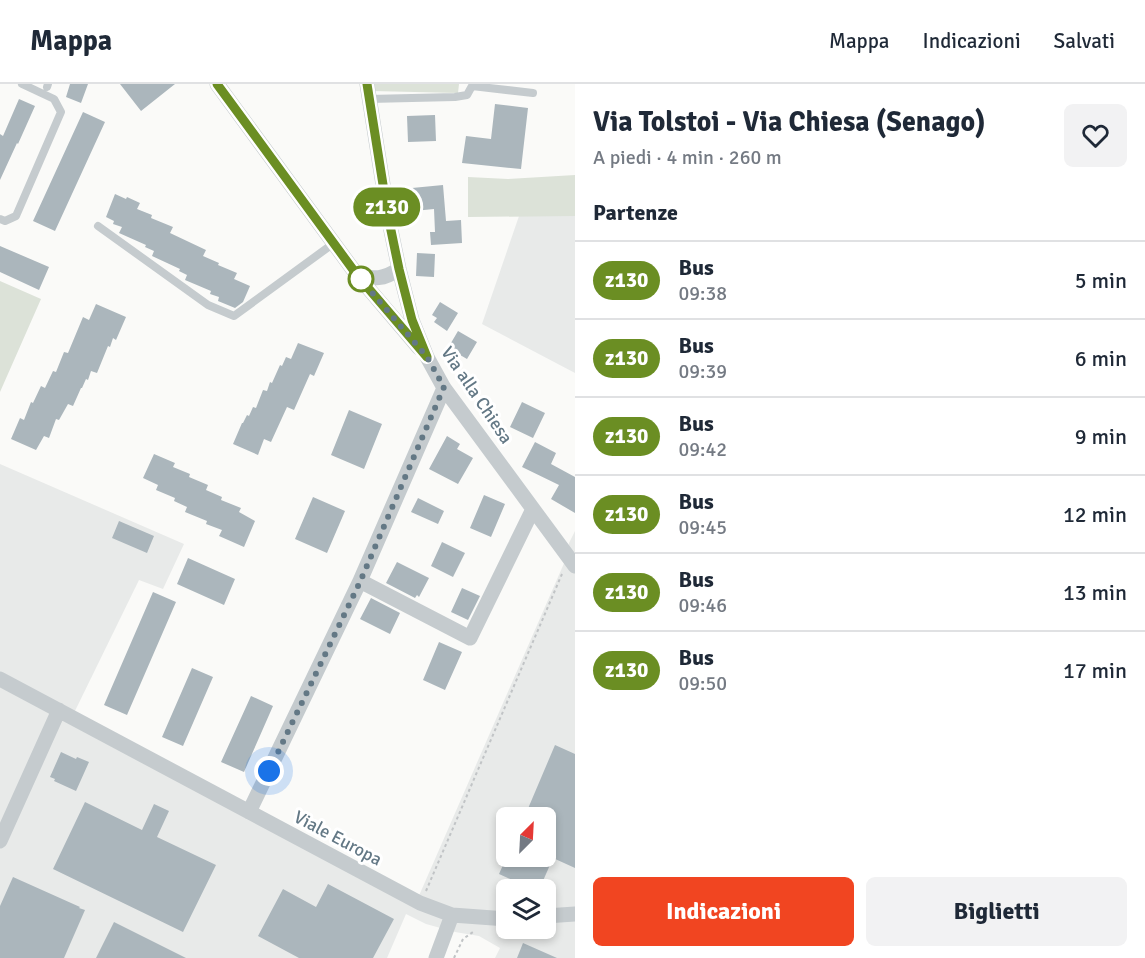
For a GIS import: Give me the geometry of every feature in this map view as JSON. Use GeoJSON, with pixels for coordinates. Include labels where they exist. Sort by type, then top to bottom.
{"type":"FeatureCollection","features":[{"type":"Feature","properties":{"kind":"street"},"geometry":{"type":"LineString","coordinates":[[216,84],[357,275],[427,357]]}},
{"type":"Feature","properties":{"kind":"street","name":"Via alla Chiesa"},"geometry":{"type":"LineString","coordinates":[[368,92],[399,269],[412,320],[427,357],[444,387],[572,562]]}},
{"type":"Feature","properties":{"kind":"street"},"geometry":{"type":"LineString","coordinates":[[357,275],[381,278],[399,269]]}},
{"type":"Feature","properties":{"kind":"street"},"geometry":{"type":"LineString","coordinates":[[249,813],[360,582],[444,387]]}},
{"type":"Feature","properties":{"kind":"street"},"geometry":{"type":"LineString","coordinates":[[360,582],[470,638],[533,509]]}},
{"type":"Feature","properties":{"kind":"street","name":"Viale Europa"},"geometry":{"type":"LineString","coordinates":[[0,679],[420,903],[452,915],[496,919]]}},
{"type":"Feature","properties":{"kind":"street"},"geometry":{"type":"LineString","coordinates":[[0,841],[59,710]]}},
{"type":"Feature","properties":{"kind":"street"},"geometry":{"type":"LineString","coordinates":[[556,915],[575,914]]}},
{"type":"Feature","properties":{"kind":"street"},"geometry":{"type":"LineString","coordinates":[[436,958],[452,915]]}},
{"type":"Feature","properties":{"kind":"lane"},"geometry":{"type":"LineString","coordinates":[[0,219],[5,221],[16,216],[61,112],[54,99],[22,84]]}},
{"type":"Feature","properties":{"kind":"lane"},"geometry":{"type":"LineString","coordinates":[[368,92],[455,97],[467,95],[472,86],[533,93]]}},
{"type":"Feature","properties":{"kind":"lane"},"geometry":{"type":"LineString","coordinates":[[98,226],[208,305],[234,316],[334,243]]}},
{"type":"Feature","properties":{"kind":"path"},"geometry":{"type":"LineString","coordinates":[[420,903],[572,562]]}},
{"type":"Feature","properties":{"kind":"shaded area"},"geometry":{"type":"Polygon","coordinates":[[[371,84],[459,84],[458,93],[372,91],[371,84]]]}},
{"type":"Feature","properties":{"kind":"shaded area"},"geometry":{"type":"Polygon","coordinates":[[[575,175],[575,216],[468,217],[468,177],[508,179],[575,175]]]}},
{"type":"Feature","properties":{"kind":"shaded area"},"geometry":{"type":"Polygon","coordinates":[[[519,216],[575,216],[575,373],[482,324],[519,216]]]}},
{"type":"Feature","properties":{"kind":"shaded area"},"geometry":{"type":"Polygon","coordinates":[[[0,281],[41,299],[0,392],[0,281]]]}},
{"type":"Feature","properties":{"kind":"shaded area"},"geometry":{"type":"Polygon","coordinates":[[[0,464],[184,544],[163,589],[139,580],[73,715],[418,898],[565,561],[569,543],[575,531],[575,958],[495,958],[500,948],[479,936],[426,924],[406,914],[387,958],[0,958],[0,464]]]}},
{"type":"Feature","properties":{"kind":"building"},"geometry":{"type":"Polygon","coordinates":[[[70,84],[88,84],[81,103],[66,97],[70,84]]]}},
{"type":"Feature","properties":{"kind":"building"},"geometry":{"type":"Polygon","coordinates":[[[120,84],[175,84],[141,111],[120,84]]]}},
{"type":"Feature","properties":{"kind":"building"},"geometry":{"type":"Polygon","coordinates":[[[19,99],[35,106],[0,180],[0,134],[3,136],[19,99]]]}},
{"type":"Feature","properties":{"kind":"building"},"geometry":{"type":"Polygon","coordinates":[[[495,104],[528,108],[521,169],[462,163],[466,136],[491,139],[495,104]]]}},
{"type":"Feature","properties":{"kind":"building"},"geometry":{"type":"Polygon","coordinates":[[[83,112],[105,122],[55,231],[33,221],[83,112]]]}},
{"type":"Feature","properties":{"kind":"building"},"geometry":{"type":"Polygon","coordinates":[[[435,115],[436,141],[408,142],[407,116],[435,115]]]}},
{"type":"Feature","properties":{"kind":"building"},"geometry":{"type":"Polygon","coordinates":[[[443,185],[446,221],[461,220],[462,243],[431,245],[430,232],[435,232],[434,209],[414,211],[412,188],[443,185]]]}},
{"type":"Feature","properties":{"kind":"building"},"geometry":{"type":"Polygon","coordinates":[[[115,194],[140,203],[137,209],[173,227],[170,233],[206,250],[203,256],[237,273],[234,279],[250,286],[243,302],[235,308],[218,301],[219,297],[210,294],[211,291],[185,280],[187,275],[179,271],[180,269],[152,256],[154,251],[145,247],[146,245],[119,233],[122,227],[113,224],[114,221],[106,217],[115,194]]]}},
{"type":"Feature","properties":{"kind":"building"},"geometry":{"type":"Polygon","coordinates":[[[0,246],[49,267],[39,290],[0,272],[0,246]]]}},
{"type":"Feature","properties":{"kind":"building"},"geometry":{"type":"Polygon","coordinates":[[[417,253],[435,254],[434,277],[416,276],[417,253]]]}},
{"type":"Feature","properties":{"kind":"building"},"geometry":{"type":"Polygon","coordinates":[[[440,302],[458,313],[447,331],[434,322],[437,318],[432,315],[440,302]]]}},
{"type":"Feature","properties":{"kind":"building"},"geometry":{"type":"Polygon","coordinates":[[[96,304],[126,317],[116,340],[113,338],[110,347],[108,346],[97,373],[91,371],[73,406],[68,404],[59,420],[56,419],[49,438],[44,436],[36,450],[11,439],[20,418],[24,420],[41,386],[45,388],[53,371],[56,372],[64,352],[68,353],[83,317],[89,320],[96,304]]]}},
{"type":"Feature","properties":{"kind":"building"},"geometry":{"type":"Polygon","coordinates":[[[458,331],[477,342],[467,359],[448,348],[458,331]]]}},
{"type":"Feature","properties":{"kind":"building"},"geometry":{"type":"Polygon","coordinates":[[[298,343],[324,353],[314,376],[310,374],[294,410],[287,407],[271,442],[264,439],[258,455],[233,444],[247,415],[249,416],[253,407],[256,408],[263,390],[267,391],[286,357],[291,359],[298,343]]]}},
{"type":"Feature","properties":{"kind":"building"},"geometry":{"type":"Polygon","coordinates":[[[522,402],[545,413],[533,438],[510,427],[522,402]]]}},
{"type":"Feature","properties":{"kind":"building"},"geometry":{"type":"Polygon","coordinates":[[[349,410],[382,424],[364,469],[331,455],[349,410]]]}},
{"type":"Feature","properties":{"kind":"building"},"geometry":{"type":"Polygon","coordinates":[[[447,436],[460,444],[457,449],[473,458],[458,484],[429,469],[447,436]]]}},
{"type":"Feature","properties":{"kind":"building"},"geometry":{"type":"Polygon","coordinates":[[[535,442],[556,453],[551,464],[575,477],[575,513],[551,499],[559,485],[522,467],[535,442]]]}},
{"type":"Feature","properties":{"kind":"building"},"geometry":{"type":"Polygon","coordinates":[[[154,454],[175,463],[173,467],[208,485],[206,490],[222,497],[221,500],[241,508],[239,512],[255,521],[244,547],[219,536],[222,530],[185,512],[187,507],[174,501],[175,498],[156,490],[158,485],[143,478],[154,454]]]}},
{"type":"Feature","properties":{"kind":"building"},"geometry":{"type":"Polygon","coordinates":[[[484,495],[505,504],[491,537],[470,528],[484,495]]]}},
{"type":"Feature","properties":{"kind":"building"},"geometry":{"type":"Polygon","coordinates":[[[313,497],[345,511],[327,553],[295,539],[313,497]]]}},
{"type":"Feature","properties":{"kind":"building"},"geometry":{"type":"Polygon","coordinates":[[[418,498],[444,511],[438,524],[411,512],[418,498]]]}},
{"type":"Feature","properties":{"kind":"building"},"geometry":{"type":"Polygon","coordinates":[[[119,521],[154,536],[147,553],[112,538],[119,521]]]}},
{"type":"Feature","properties":{"kind":"building"},"geometry":{"type":"Polygon","coordinates":[[[442,542],[465,553],[453,577],[431,566],[442,542]]]}},
{"type":"Feature","properties":{"kind":"building"},"geometry":{"type":"Polygon","coordinates":[[[188,558],[235,579],[224,605],[177,584],[188,558]]]}},
{"type":"Feature","properties":{"kind":"building"},"geometry":{"type":"Polygon","coordinates":[[[397,562],[429,578],[419,597],[417,595],[415,598],[386,583],[397,562]]]}},
{"type":"Feature","properties":{"kind":"building"},"geometry":{"type":"Polygon","coordinates":[[[462,588],[480,596],[468,620],[451,612],[462,588]]]}},
{"type":"Feature","properties":{"kind":"building"},"geometry":{"type":"Polygon","coordinates":[[[153,592],[176,602],[127,715],[104,705],[153,592]]]}},
{"type":"Feature","properties":{"kind":"building"},"geometry":{"type":"Polygon","coordinates":[[[371,598],[400,613],[390,634],[360,619],[371,598]]]}},
{"type":"Feature","properties":{"kind":"building"},"geometry":{"type":"Polygon","coordinates":[[[439,642],[462,652],[445,690],[423,680],[439,642]]]}},
{"type":"Feature","properties":{"kind":"building"},"geometry":{"type":"Polygon","coordinates":[[[192,668],[213,677],[183,746],[162,737],[192,668]]]}},
{"type":"Feature","properties":{"kind":"building"},"geometry":{"type":"Polygon","coordinates":[[[251,696],[273,706],[244,772],[221,762],[251,696]]]}},
{"type":"Feature","properties":{"kind":"building"},"geometry":{"type":"Polygon","coordinates":[[[555,745],[575,754],[575,868],[556,859],[556,807],[529,807],[555,745]]]}},
{"type":"Feature","properties":{"kind":"building"},"geometry":{"type":"Polygon","coordinates":[[[61,752],[89,762],[76,791],[50,777],[61,752]]]}},
{"type":"Feature","properties":{"kind":"building"},"geometry":{"type":"Polygon","coordinates":[[[85,802],[142,830],[154,804],[169,811],[157,837],[216,865],[183,932],[53,869],[85,802]]]}},
{"type":"Feature","properties":{"kind":"building"},"geometry":{"type":"Polygon","coordinates":[[[502,867],[549,867],[544,879],[510,879],[499,874],[502,867]]]}},
{"type":"Feature","properties":{"kind":"building"},"geometry":{"type":"Polygon","coordinates":[[[13,877],[85,910],[64,958],[0,958],[0,906],[13,877]]]}},
{"type":"Feature","properties":{"kind":"building"},"geometry":{"type":"Polygon","coordinates":[[[328,884],[394,919],[373,958],[299,958],[258,936],[283,889],[316,907],[328,884]]]}},
{"type":"Feature","properties":{"kind":"building"},"geometry":{"type":"Polygon","coordinates":[[[114,922],[186,958],[96,958],[114,922]]]}},
{"type":"Feature","properties":{"kind":"building"},"geometry":{"type":"Polygon","coordinates":[[[523,943],[557,958],[517,958],[523,943]]]}},
{"type":"Feature","properties":{"kind":"bus line","name":"z130"},"geometry":{"type":"LineString","coordinates":[[217,84],[357,275],[427,357],[412,320],[399,269],[388,216],[367,84]]}},
{"type":"Feature","properties":{"kind":"route"},"geometry":{"type":"LineString","coordinates":[[269,771],[360,582],[444,387],[427,357],[357,275],[361,279]]}}]}
